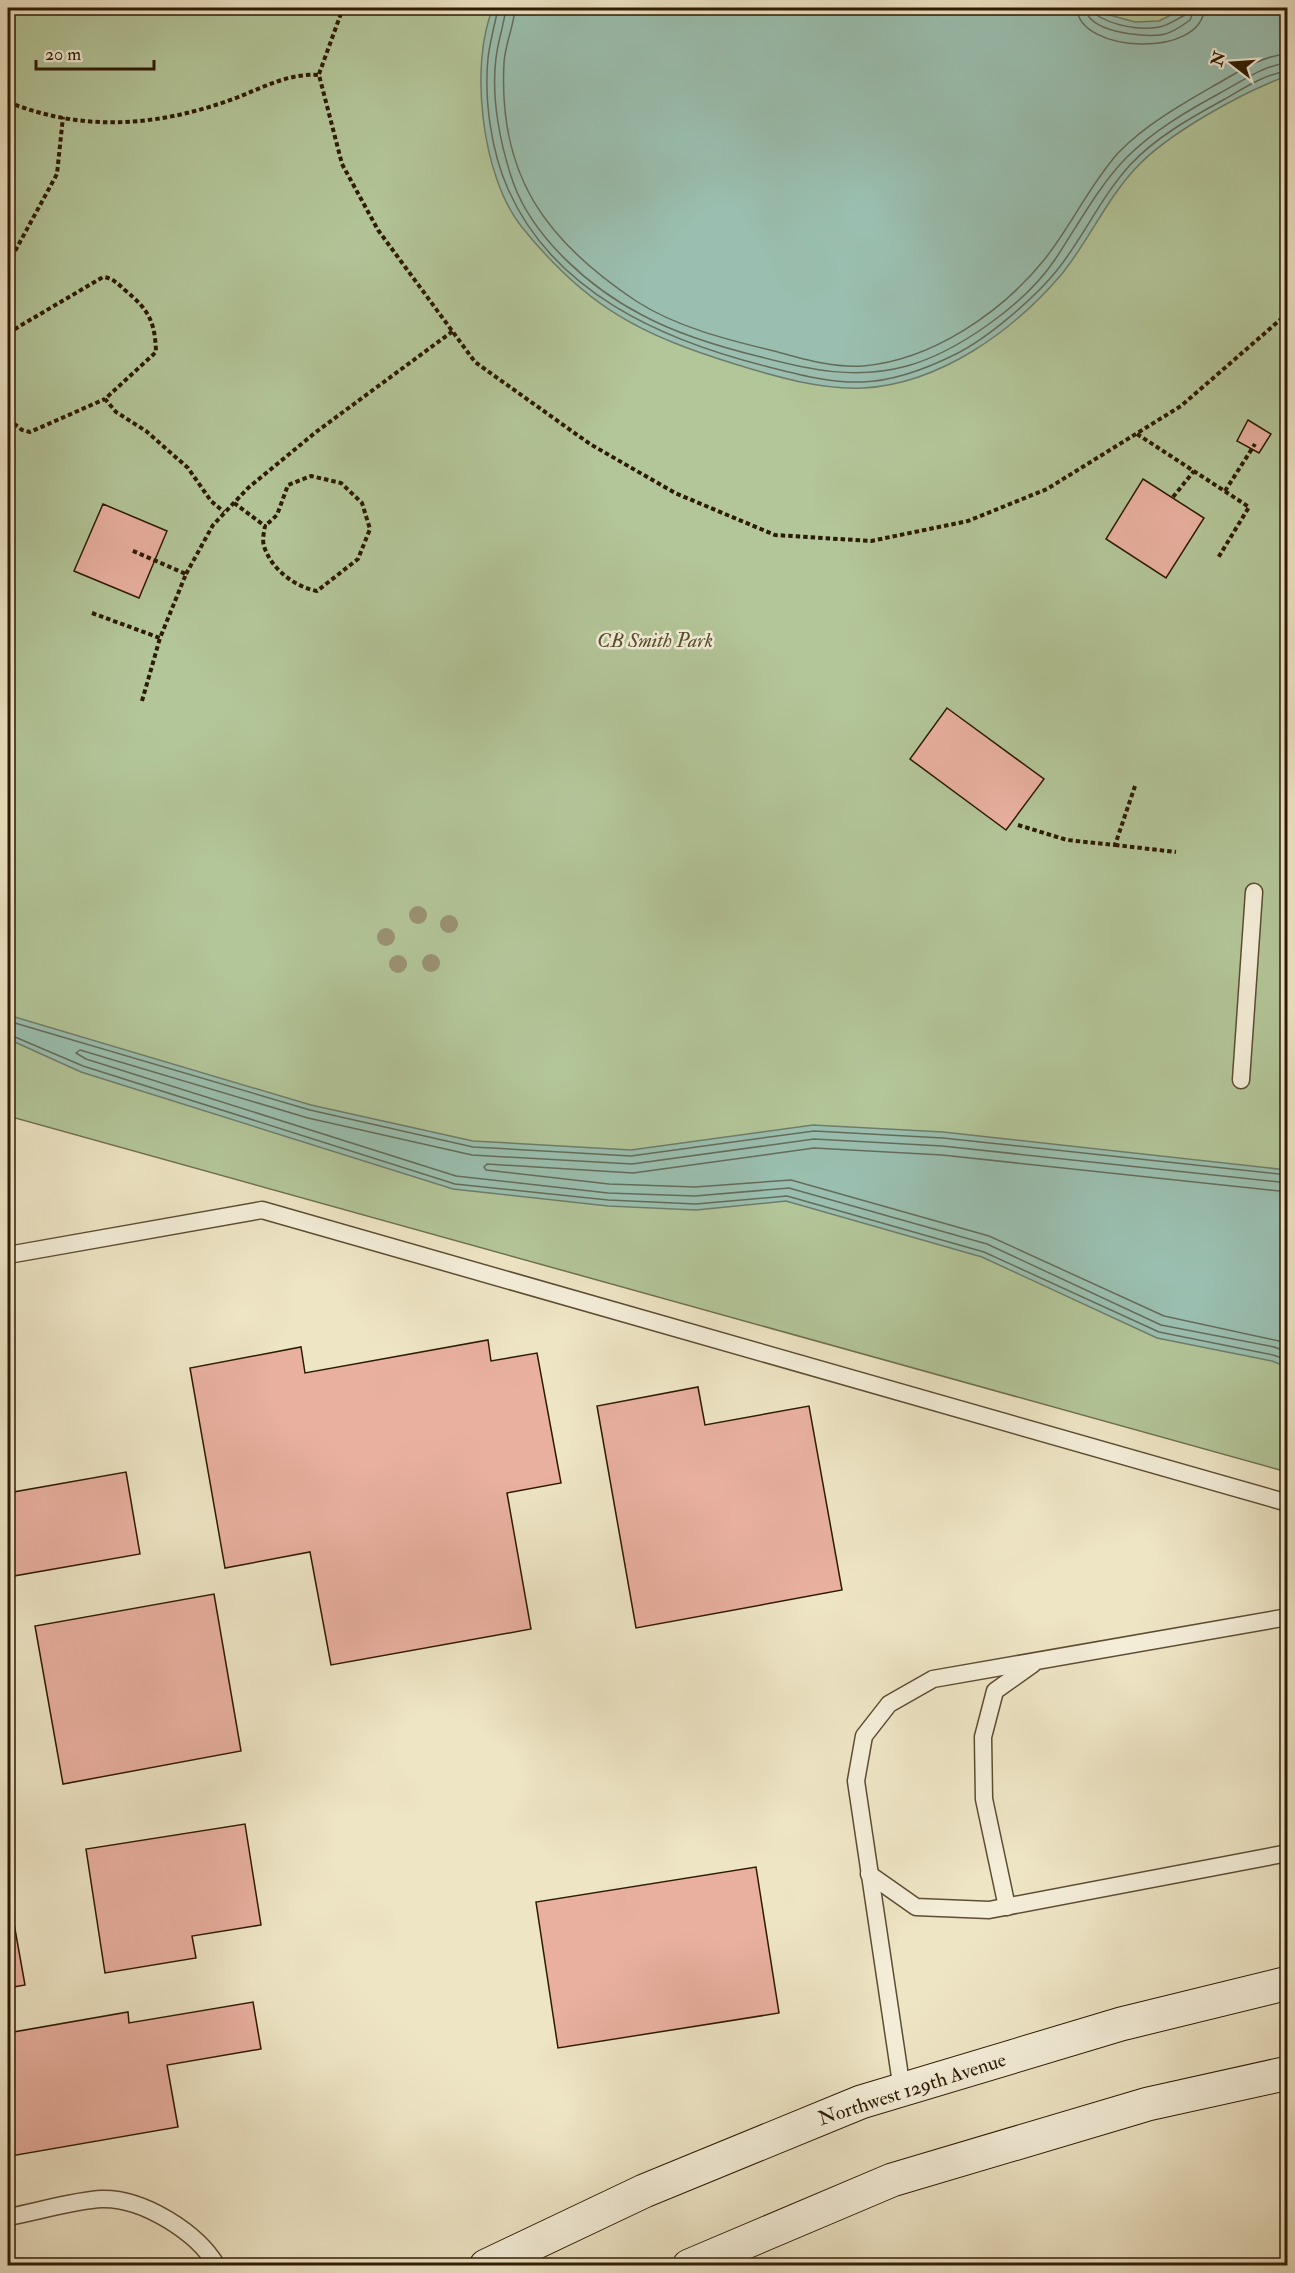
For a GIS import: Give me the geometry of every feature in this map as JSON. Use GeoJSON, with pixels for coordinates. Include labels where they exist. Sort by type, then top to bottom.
{"type":"FeatureCollection","features":[{"type":"Feature","properties":{"kind":"street","name":"Northwest 129th Avenue"},"geometry":{"type":"LineString","coordinates":[[486,2265],[644,2191],[861,2102],[1121,2024],[1287,1983]]}},
{"type":"Feature","properties":{"kind":"street"},"geometry":{"type":"LineString","coordinates":[[689,2265],[892,2180],[1148,2104],[1287,2073]]}},
{"type":"Feature","properties":{"kind":"lane"},"geometry":{"type":"LineString","coordinates":[[1241,1080],[1254,892]]}},
{"type":"Feature","properties":{"kind":"lane"},"geometry":{"type":"LineString","coordinates":[[8,1255],[262,1210],[1287,1503]]}},
{"type":"Feature","properties":{"kind":"lane"},"geometry":{"type":"LineString","coordinates":[[902,2090],[856,1781],[864,1736],[889,1704],[933,1679],[1287,1617]]}},
{"type":"Feature","properties":{"kind":"lane"},"geometry":{"type":"LineString","coordinates":[[1007,1907],[984,1799],[983,1737],[995,1691],[1038,1661]]}},
{"type":"Feature","properties":{"kind":"lane"},"geometry":{"type":"LineString","coordinates":[[869,1874],[916,1907],[989,1910],[1287,1853]]}},
{"type":"Feature","properties":{"kind":"lane"},"geometry":{"type":"LineString","coordinates":[[8,2217],[103,2199],[139,2206],[187,2230],[210,2253],[217,2265]]}},
{"type":"Feature","properties":{"kind":"path"},"geometry":{"type":"LineString","coordinates":[[343,8],[338,16],[319,75],[342,164],[378,230],[475,362],[590,444],[675,493],[775,535],[871,541],[968,521],[1047,489],[1181,406],[1287,314]]}},
{"type":"Feature","properties":{"kind":"path"},"geometry":{"type":"LineString","coordinates":[[8,102],[26,109],[94,123],[167,119],[235,98],[298,73],[319,75]]}},
{"type":"Feature","properties":{"kind":"path"},"geometry":{"type":"LineString","coordinates":[[8,264],[57,174],[63,117]]}},
{"type":"Feature","properties":{"kind":"path"},"geometry":{"type":"LineString","coordinates":[[8,333],[103,277],[111,278],[145,307],[155,331],[156,352],[105,399],[30,432],[22,430],[8,419]]}},
{"type":"Feature","properties":{"kind":"path"},"geometry":{"type":"LineString","coordinates":[[142,701],[160,638],[186,574],[213,525],[248,488],[316,432],[453,331]]}},
{"type":"Feature","properties":{"kind":"path"},"geometry":{"type":"LineString","coordinates":[[105,399],[116,412],[146,432],[188,468],[211,501],[224,512]]}},
{"type":"Feature","properties":{"kind":"path"},"geometry":{"type":"LineString","coordinates":[[1137,434],[1249,507],[1218,558]]}},
{"type":"Feature","properties":{"kind":"path"},"geometry":{"type":"LineString","coordinates":[[1226,491],[1255,444]]}},
{"type":"Feature","properties":{"kind":"path"},"geometry":{"type":"LineString","coordinates":[[1173,497],[1194,471]]}},
{"type":"Feature","properties":{"kind":"path"},"geometry":{"type":"LineString","coordinates":[[311,476],[341,483],[363,503],[370,529],[358,559],[317,591],[302,588],[276,567],[263,544],[265,526],[277,515],[288,485],[311,476]]}},
{"type":"Feature","properties":{"kind":"path"},"geometry":{"type":"LineString","coordinates":[[234,503],[265,526]]}},
{"type":"Feature","properties":{"kind":"path"},"geometry":{"type":"LineString","coordinates":[[131,550],[186,574]]}},
{"type":"Feature","properties":{"kind":"path"},"geometry":{"type":"LineString","coordinates":[[92,613],[160,638]]}},
{"type":"Feature","properties":{"kind":"path"},"geometry":{"type":"LineString","coordinates":[[1114,845],[1136,786]]}},
{"type":"Feature","properties":{"kind":"path"},"geometry":{"type":"LineString","coordinates":[[1018,825],[1067,840],[1176,852]]}},
{"type":"Feature","properties":{"kind":"green space","name":"CB Smith Park"},"geometry":{"type":"Polygon","coordinates":[[[8,8],[1287,8],[1287,1472],[8,1116],[8,8]]]}},
{"type":"Feature","properties":{"kind":"water"},"geometry":{"type":"Polygon","coordinates":[[[493,8],[1095,8],[1106,14],[1135,22],[1159,21],[1185,8],[1287,8],[1287,76],[1228,103],[1165,142],[1148,156],[1114,195],[1061,275],[1021,316],[998,334],[973,351],[920,377],[863,388],[832,387],[784,378],[738,365],[703,354],[643,329],[592,298],[545,254],[521,226],[508,205],[489,151],[483,120],[481,89],[486,32],[493,8]]]}},
{"type":"Feature","properties":{"kind":"water"},"geometry":{"type":"Polygon","coordinates":[[[8,1015],[311,1105],[473,1141],[631,1150],[813,1125],[943,1132],[1287,1170],[1287,1367],[1272,1361],[1157,1338],[982,1257],[786,1201],[696,1210],[608,1206],[453,1189],[81,1072],[8,1039],[8,1015]]]}},
{"type":"Feature","properties":{"kind":"building"},"geometry":{"type":"Polygon","coordinates":[[[1248,420],[1271,434],[1259,453],[1237,441],[1248,420]]]}},
{"type":"Feature","properties":{"kind":"building"},"geometry":{"type":"Polygon","coordinates":[[[1143,479],[1204,518],[1166,578],[1106,539],[1143,479]]]}},
{"type":"Feature","properties":{"kind":"building"},"geometry":{"type":"Polygon","coordinates":[[[103,504],[167,531],[139,598],[74,571],[103,504]]]}},
{"type":"Feature","properties":{"kind":"building"},"geometry":{"type":"Polygon","coordinates":[[[947,708],[1044,779],[1006,830],[910,759],[947,708]]]}},
{"type":"Feature","properties":{"kind":"building"},"geometry":{"type":"Polygon","coordinates":[[[488,1340],[491,1361],[537,1353],[561,1483],[507,1493],[531,1629],[331,1665],[310,1552],[225,1568],[190,1368],[301,1347],[305,1373],[488,1340]]]}},
{"type":"Feature","properties":{"kind":"building"},"geometry":{"type":"Polygon","coordinates":[[[698,1387],[705,1425],[809,1406],[842,1590],[636,1628],[597,1406],[698,1387]]]}},
{"type":"Feature","properties":{"kind":"building"},"geometry":{"type":"Polygon","coordinates":[[[126,1472],[140,1554],[8,1577],[8,1493],[126,1472]]]}},
{"type":"Feature","properties":{"kind":"building"},"geometry":{"type":"Polygon","coordinates":[[[214,1594],[241,1751],[63,1784],[35,1626],[214,1594]]]}},
{"type":"Feature","properties":{"kind":"building"},"geometry":{"type":"Polygon","coordinates":[[[245,1824],[261,1925],[192,1936],[196,1958],[105,1973],[86,1849],[245,1824]]]}},
{"type":"Feature","properties":{"kind":"building"},"geometry":{"type":"Polygon","coordinates":[[[756,1867],[779,2013],[558,2048],[536,1902],[756,1867]]]}},
{"type":"Feature","properties":{"kind":"building"},"geometry":{"type":"Polygon","coordinates":[[[8,1890],[25,1985],[8,1988],[8,1890]]]}},
{"type":"Feature","properties":{"kind":"building"},"geometry":{"type":"Polygon","coordinates":[[[253,2002],[261,2049],[167,2065],[178,2127],[11,2156],[8,2136],[8,2033],[128,2012],[129,2023],[253,2002]]]}}]}
